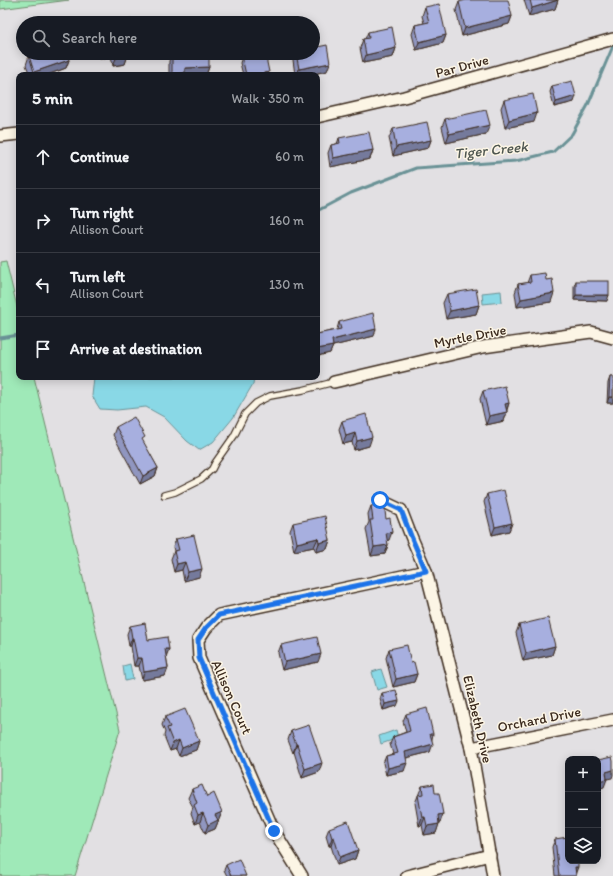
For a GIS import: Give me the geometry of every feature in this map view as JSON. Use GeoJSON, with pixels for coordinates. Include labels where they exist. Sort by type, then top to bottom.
{"type":"FeatureCollection","features":[{"type":"Feature","properties":{"kind":"street","name":"Par Drive"},"geometry":{"type":"LineString","coordinates":[[320,117],[411,95],[613,39]]}},
{"type":"Feature","properties":{"kind":"street"},"geometry":{"type":"LineString","coordinates":[[0,136],[16,134]]}},
{"type":"Feature","properties":{"kind":"street","name":"Myrtle Drive"},"geometry":{"type":"LineString","coordinates":[[334,382],[483,347],[591,332],[613,338]]}},
{"type":"Feature","properties":{"kind":"street","name":"Elizabeth Drive"},"geometry":{"type":"LineString","coordinates":[[380,500],[401,510],[426,571],[471,748],[493,876]]}},
{"type":"Feature","properties":{"kind":"street","name":"Allison Court"},"geometry":{"type":"LineString","coordinates":[[302,876],[274,831],[199,658],[198,640],[206,628],[219,615],[426,571]]}},
{"type":"Feature","properties":{"kind":"street","name":"Orchard Drive"},"geometry":{"type":"LineString","coordinates":[[471,748],[613,720]]}},
{"type":"Feature","properties":{"kind":"street"},"geometry":{"type":"LineString","coordinates":[[407,876],[490,856]]}},
{"type":"Feature","properties":{"kind":"lane"},"geometry":{"type":"LineString","coordinates":[[164,495],[175,492],[201,479],[212,469],[234,436],[245,414],[256,402],[270,396],[334,382]]}},
{"type":"Feature","properties":{"kind":"green space"},"geometry":{"type":"Polygon","coordinates":[[[0,0],[69,0],[0,9],[0,0]]]}},
{"type":"Feature","properties":{"kind":"green space"},"geometry":{"type":"Polygon","coordinates":[[[6,261],[16,303],[16,380],[35,380],[120,730],[75,876],[0,875],[0,262],[6,261]]]}},
{"type":"Feature","properties":{"kind":"water"},"geometry":{"type":"Polygon","coordinates":[[[501,291],[502,302],[483,304],[482,293],[501,291]]]}},
{"type":"Feature","properties":{"kind":"water"},"geometry":{"type":"Polygon","coordinates":[[[94,380],[254,380],[253,384],[233,418],[213,442],[199,450],[187,441],[164,417],[146,407],[117,410],[100,409],[92,396],[94,380]]]}},
{"type":"Feature","properties":{"kind":"water"},"geometry":{"type":"Polygon","coordinates":[[[130,664],[133,679],[125,681],[123,666],[130,664]]]}},
{"type":"Feature","properties":{"kind":"water"},"geometry":{"type":"Polygon","coordinates":[[[381,669],[387,687],[377,690],[372,672],[381,669]]]}},
{"type":"Feature","properties":{"kind":"water"},"geometry":{"type":"Polygon","coordinates":[[[396,730],[398,738],[381,744],[379,736],[396,730]]]}},
{"type":"Feature","properties":{"kind":"building"},"geometry":{"type":"Polygon","coordinates":[[[466,0],[508,0],[512,16],[465,28],[459,2],[466,0]]]}},
{"type":"Feature","properties":{"kind":"building"},"geometry":{"type":"Polygon","coordinates":[[[530,0],[558,0],[532,8],[530,0]]]}},
{"type":"Feature","properties":{"kind":"building"},"geometry":{"type":"Polygon","coordinates":[[[439,4],[446,35],[419,42],[415,25],[429,22],[425,7],[439,4]]]}},
{"type":"Feature","properties":{"kind":"building"},"geometry":{"type":"Polygon","coordinates":[[[392,27],[396,48],[366,55],[363,39],[369,38],[368,32],[392,27]]]}},
{"type":"Feature","properties":{"kind":"building"},"geometry":{"type":"Polygon","coordinates":[[[327,45],[330,63],[299,69],[297,60],[320,60],[320,46],[327,45]]]}},
{"type":"Feature","properties":{"kind":"building"},"geometry":{"type":"Polygon","coordinates":[[[30,60],[69,60],[34,72],[30,60]]]}},
{"type":"Feature","properties":{"kind":"building"},"geometry":{"type":"Polygon","coordinates":[[[172,60],[209,60],[209,67],[185,68],[185,72],[172,72],[172,60]]]}},
{"type":"Feature","properties":{"kind":"building"},"geometry":{"type":"Polygon","coordinates":[[[243,60],[266,60],[269,72],[245,72],[243,60]]]}},
{"type":"Feature","properties":{"kind":"building"},"geometry":{"type":"Polygon","coordinates":[[[572,81],[576,96],[556,102],[552,86],[572,81]]]}},
{"type":"Feature","properties":{"kind":"building"},"geometry":{"type":"Polygon","coordinates":[[[533,94],[537,113],[509,120],[504,100],[533,94]]]}},
{"type":"Feature","properties":{"kind":"building"},"geometry":{"type":"Polygon","coordinates":[[[486,110],[490,125],[449,134],[445,119],[486,110]]]}},
{"type":"Feature","properties":{"kind":"building"},"geometry":{"type":"Polygon","coordinates":[[[427,122],[431,140],[396,147],[393,129],[427,122]]]}},
{"type":"Feature","properties":{"kind":"building"},"geometry":{"type":"Polygon","coordinates":[[[369,132],[373,150],[333,158],[331,145],[340,143],[339,138],[369,132]]]}},
{"type":"Feature","properties":{"kind":"building"},"geometry":{"type":"Polygon","coordinates":[[[545,273],[546,280],[552,279],[554,293],[521,299],[518,284],[531,282],[530,275],[545,273]]]}},
{"type":"Feature","properties":{"kind":"building"},"geometry":{"type":"Polygon","coordinates":[[[576,281],[609,281],[609,295],[576,295],[576,281]]]}},
{"type":"Feature","properties":{"kind":"building"},"geometry":{"type":"Polygon","coordinates":[[[476,289],[479,305],[450,311],[447,294],[476,289]]]}},
{"type":"Feature","properties":{"kind":"building"},"geometry":{"type":"Polygon","coordinates":[[[373,313],[376,329],[332,340],[333,346],[320,348],[320,333],[341,329],[339,322],[373,313]]]}},
{"type":"Feature","properties":{"kind":"building"},"geometry":{"type":"Polygon","coordinates":[[[610,377],[613,377],[613,397],[609,397],[610,377]]]}},
{"type":"Feature","properties":{"kind":"building"},"geometry":{"type":"Polygon","coordinates":[[[505,386],[509,403],[505,404],[507,412],[489,416],[483,391],[505,386]]]}},
{"type":"Feature","properties":{"kind":"building"},"geometry":{"type":"Polygon","coordinates":[[[366,414],[372,437],[357,441],[355,433],[346,436],[342,421],[366,414]]]}},
{"type":"Feature","properties":{"kind":"building"},"geometry":{"type":"Polygon","coordinates":[[[134,417],[145,437],[142,439],[158,468],[143,476],[116,427],[134,417]]]}},
{"type":"Feature","properties":{"kind":"building"},"geometry":{"type":"Polygon","coordinates":[[[504,490],[512,523],[495,527],[487,494],[504,490]]]}},
{"type":"Feature","properties":{"kind":"building"},"geometry":{"type":"Polygon","coordinates":[[[384,503],[386,519],[390,518],[392,532],[386,533],[388,545],[374,547],[370,520],[373,520],[371,506],[384,503]]]}},
{"type":"Feature","properties":{"kind":"building"},"geometry":{"type":"Polygon","coordinates":[[[325,516],[330,540],[319,543],[318,538],[297,543],[293,523],[325,516]]]}},
{"type":"Feature","properties":{"kind":"building"},"geometry":{"type":"Polygon","coordinates":[[[194,535],[202,569],[188,572],[185,562],[177,564],[174,551],[179,550],[176,539],[194,535]]]}},
{"type":"Feature","properties":{"kind":"building"},"geometry":{"type":"Polygon","coordinates":[[[548,618],[555,646],[526,653],[519,625],[548,618]]]}},
{"type":"Feature","properties":{"kind":"building"},"geometry":{"type":"Polygon","coordinates":[[[145,623],[148,640],[167,637],[169,649],[165,649],[168,668],[144,672],[142,658],[137,658],[130,626],[145,623]]]}},
{"type":"Feature","properties":{"kind":"building"},"geometry":{"type":"Polygon","coordinates":[[[317,637],[321,654],[285,662],[281,645],[317,637]]]}},
{"type":"Feature","properties":{"kind":"building"},"geometry":{"type":"Polygon","coordinates":[[[407,645],[411,663],[414,662],[417,674],[396,679],[389,649],[407,645]]]}},
{"type":"Feature","properties":{"kind":"building"},"geometry":{"type":"Polygon","coordinates":[[[396,690],[399,701],[385,704],[382,693],[396,690]]]}},
{"type":"Feature","properties":{"kind":"building"},"geometry":{"type":"Polygon","coordinates":[[[427,708],[433,734],[430,734],[433,744],[405,752],[407,763],[388,768],[386,756],[398,753],[393,737],[410,731],[406,714],[427,708]]]}},
{"type":"Feature","properties":{"kind":"building"},"geometry":{"type":"Polygon","coordinates":[[[185,709],[199,741],[182,748],[179,740],[173,743],[167,728],[170,727],[165,717],[185,709]]]}},
{"type":"Feature","properties":{"kind":"building"},"geometry":{"type":"Polygon","coordinates":[[[309,725],[322,763],[305,769],[291,731],[309,725]]]}},
{"type":"Feature","properties":{"kind":"building"},"geometry":{"type":"Polygon","coordinates":[[[612,757],[613,770],[606,772],[607,779],[601,780],[601,759],[612,757]]]}},
{"type":"Feature","properties":{"kind":"building"},"geometry":{"type":"Polygon","coordinates":[[[434,784],[435,793],[439,793],[443,814],[438,815],[439,824],[427,826],[425,817],[422,817],[418,795],[423,794],[422,786],[434,784]]]}},
{"type":"Feature","properties":{"kind":"building"},"geometry":{"type":"Polygon","coordinates":[[[202,785],[207,797],[214,793],[222,812],[215,815],[218,820],[208,825],[203,813],[198,815],[194,805],[197,803],[192,789],[202,785]]]}},
{"type":"Feature","properties":{"kind":"building"},"geometry":{"type":"Polygon","coordinates":[[[348,821],[358,850],[340,857],[334,837],[332,838],[329,828],[348,821]]]}},
{"type":"Feature","properties":{"kind":"building"},"geometry":{"type":"Polygon","coordinates":[[[565,837],[565,864],[578,864],[578,867],[575,867],[576,876],[559,876],[555,839],[565,837]]]}},
{"type":"Feature","properties":{"kind":"building"},"geometry":{"type":"Polygon","coordinates":[[[239,859],[246,876],[231,876],[226,865],[239,859]]]}},
{"type":"Feature","properties":{"kind":"waterway","name":"Tiger Creek"},"geometry":{"type":"LineString","coordinates":[[320,209],[351,193],[416,168],[516,161],[553,152],[572,134],[588,105],[613,46]]}},
{"type":"Feature","properties":{"kind":"waterway","name":"Tiger Creek"},"geometry":{"type":"LineString","coordinates":[[0,338],[16,335]]}},
{"type":"Feature","properties":{"kind":"route"},"geometry":{"type":"LineString","coordinates":[[274,831],[199,658],[198,640],[206,628],[219,615],[426,571],[401,510],[380,500]]}}]}
